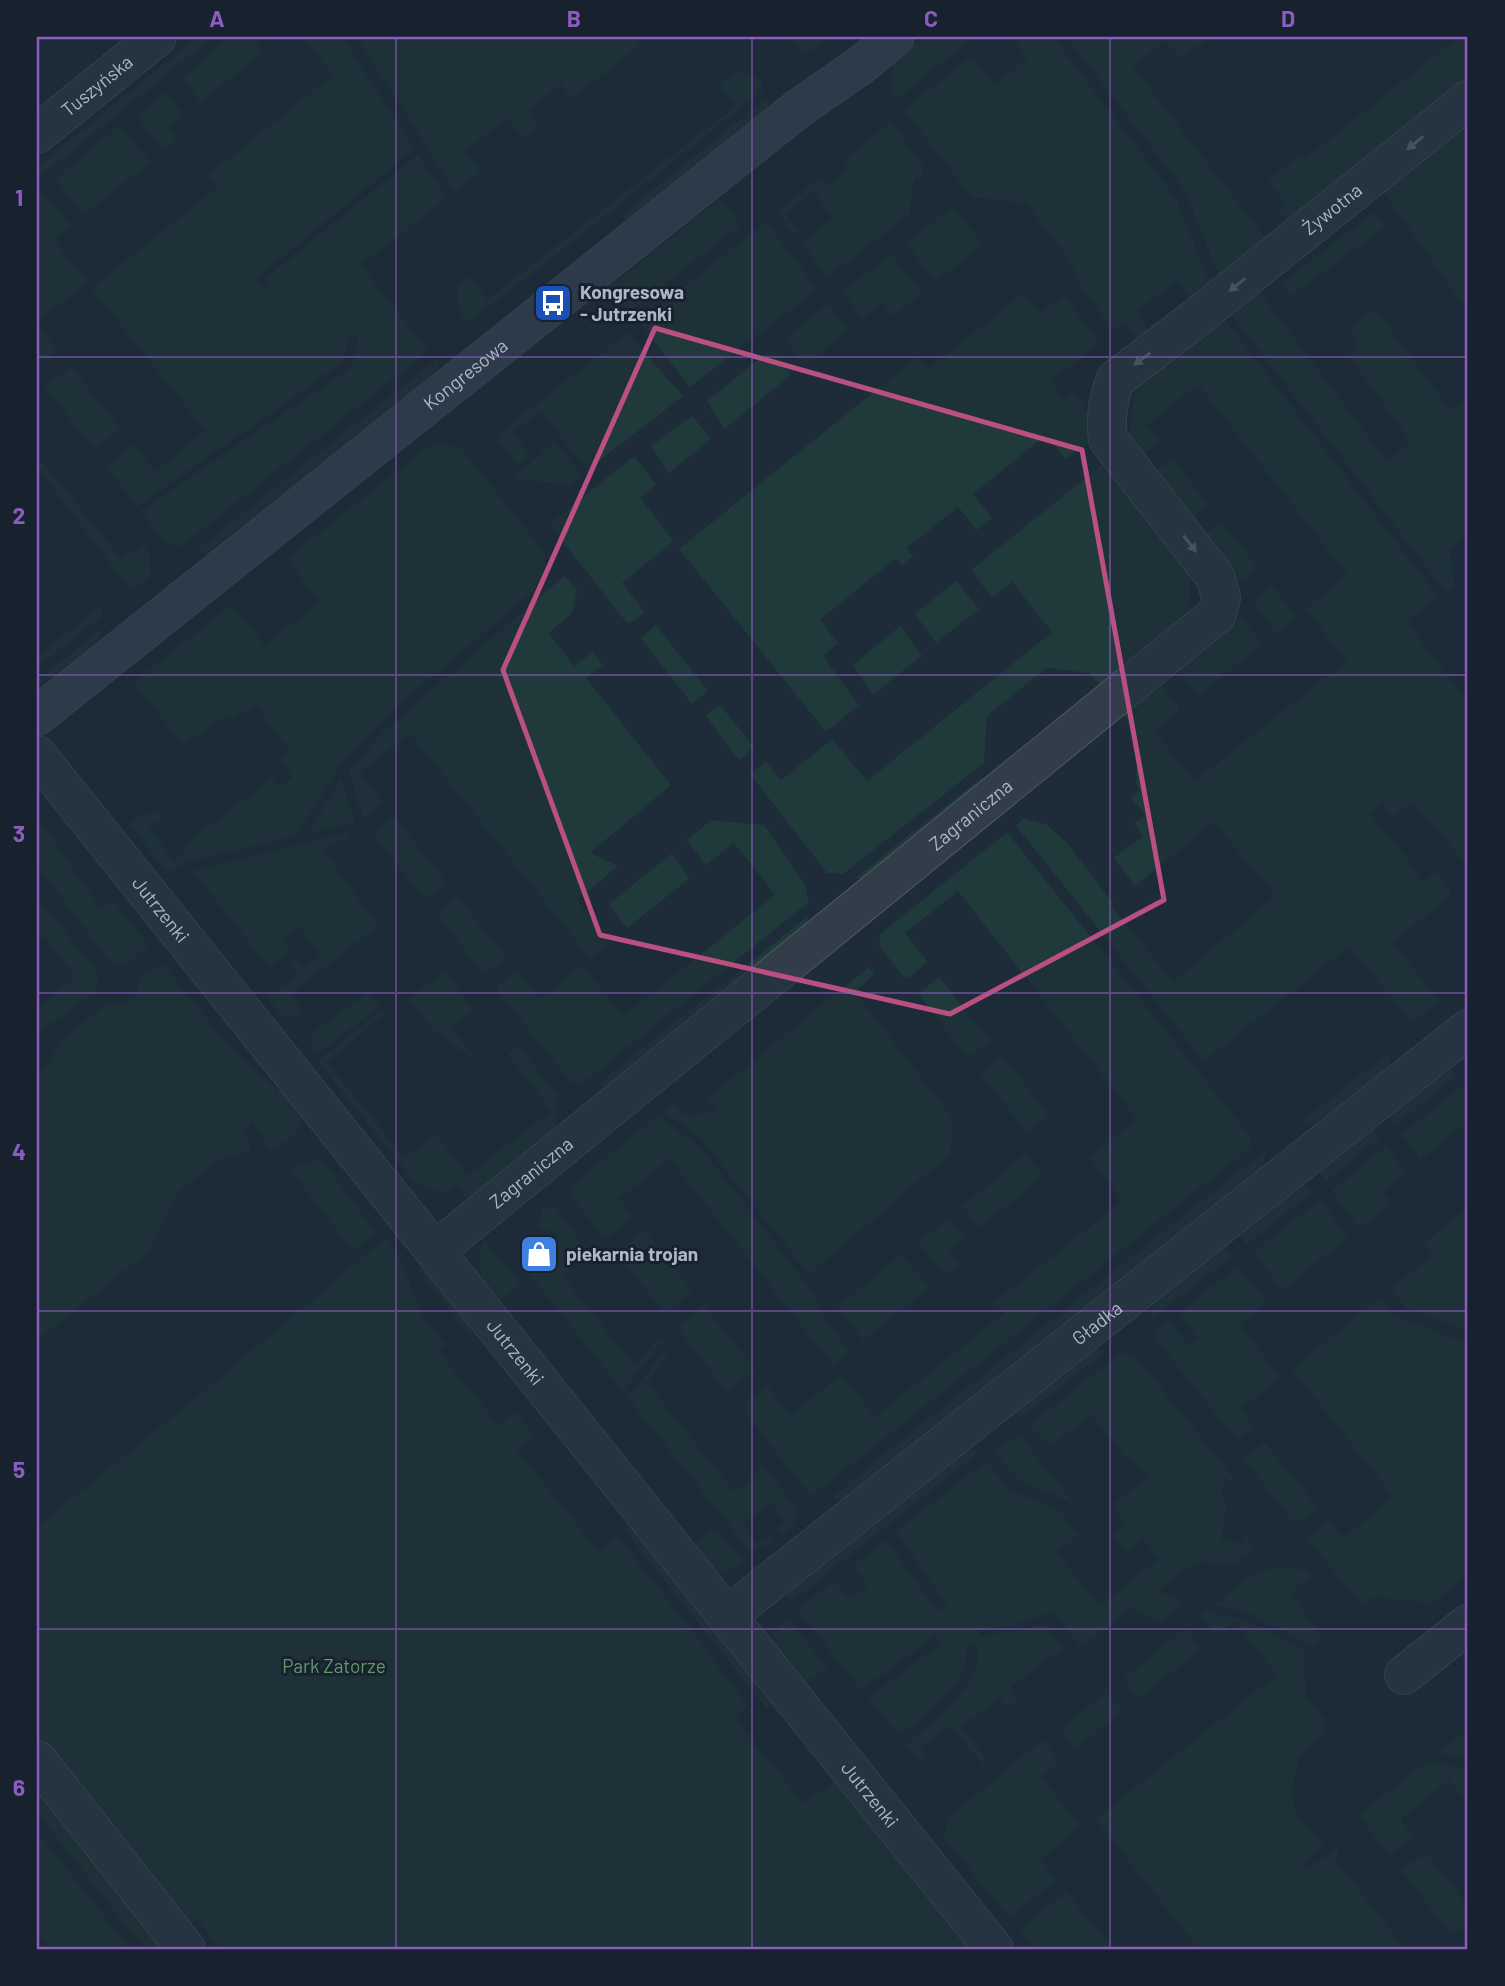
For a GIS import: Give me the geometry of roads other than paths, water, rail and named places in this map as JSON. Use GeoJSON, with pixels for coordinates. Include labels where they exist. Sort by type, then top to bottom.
{"type":"FeatureCollection","features":[{"type":"Feature","properties":{"kind":"street","name":"Tuszyńska"},"geometry":{"type":"LineString","coordinates":[[37,134],[157,37]]}},
{"type":"Feature","properties":{"kind":"street","name":"Kongresowa"},"geometry":{"type":"LineString","coordinates":[[37,716],[766,134],[895,37]]}},
{"type":"Feature","properties":{"kind":"street","name":"Żywotna"},"geometry":{"type":"LineString","coordinates":[[1196,318],[1468,100]]}},
{"type":"Feature","properties":{"kind":"street","name":"Zagraniczna"},"geometry":{"type":"LineString","coordinates":[[435,1251],[1217,614],[1221,598],[1216,578],[1108,439],[1106,428],[1112,387],[1116,379],[1196,318]]}},
{"type":"Feature","properties":{"kind":"street","name":"Jutrzenki"},"geometry":{"type":"LineString","coordinates":[[37,755],[994,1949]]}},
{"type":"Feature","properties":{"kind":"street","name":"Gładka"},"geometry":{"type":"LineString","coordinates":[[727,1616],[1468,1029]]}},
{"type":"Feature","properties":{"kind":"street"},"geometry":{"type":"LineString","coordinates":[[1404,1675],[1468,1624]]}},
{"type":"Feature","properties":{"kind":"street"},"geometry":{"type":"LineString","coordinates":[[37,1760],[186,1949]]}},
{"type":"Feature","properties":{"kind":"place","name":"Kongresowa - Jutrzenki"},"geometry":{"type":"Point","coordinates":[553,303]}},
{"type":"Feature","properties":{"kind":"place","name":"piekarnia trojan"},"geometry":{"type":"Point","coordinates":[539,1254]}},
{"type":"Feature","properties":{"kind":"park label","name":"Park Zatorze"},"geometry":{"type":"Point","coordinates":[334,1666]}}]}
